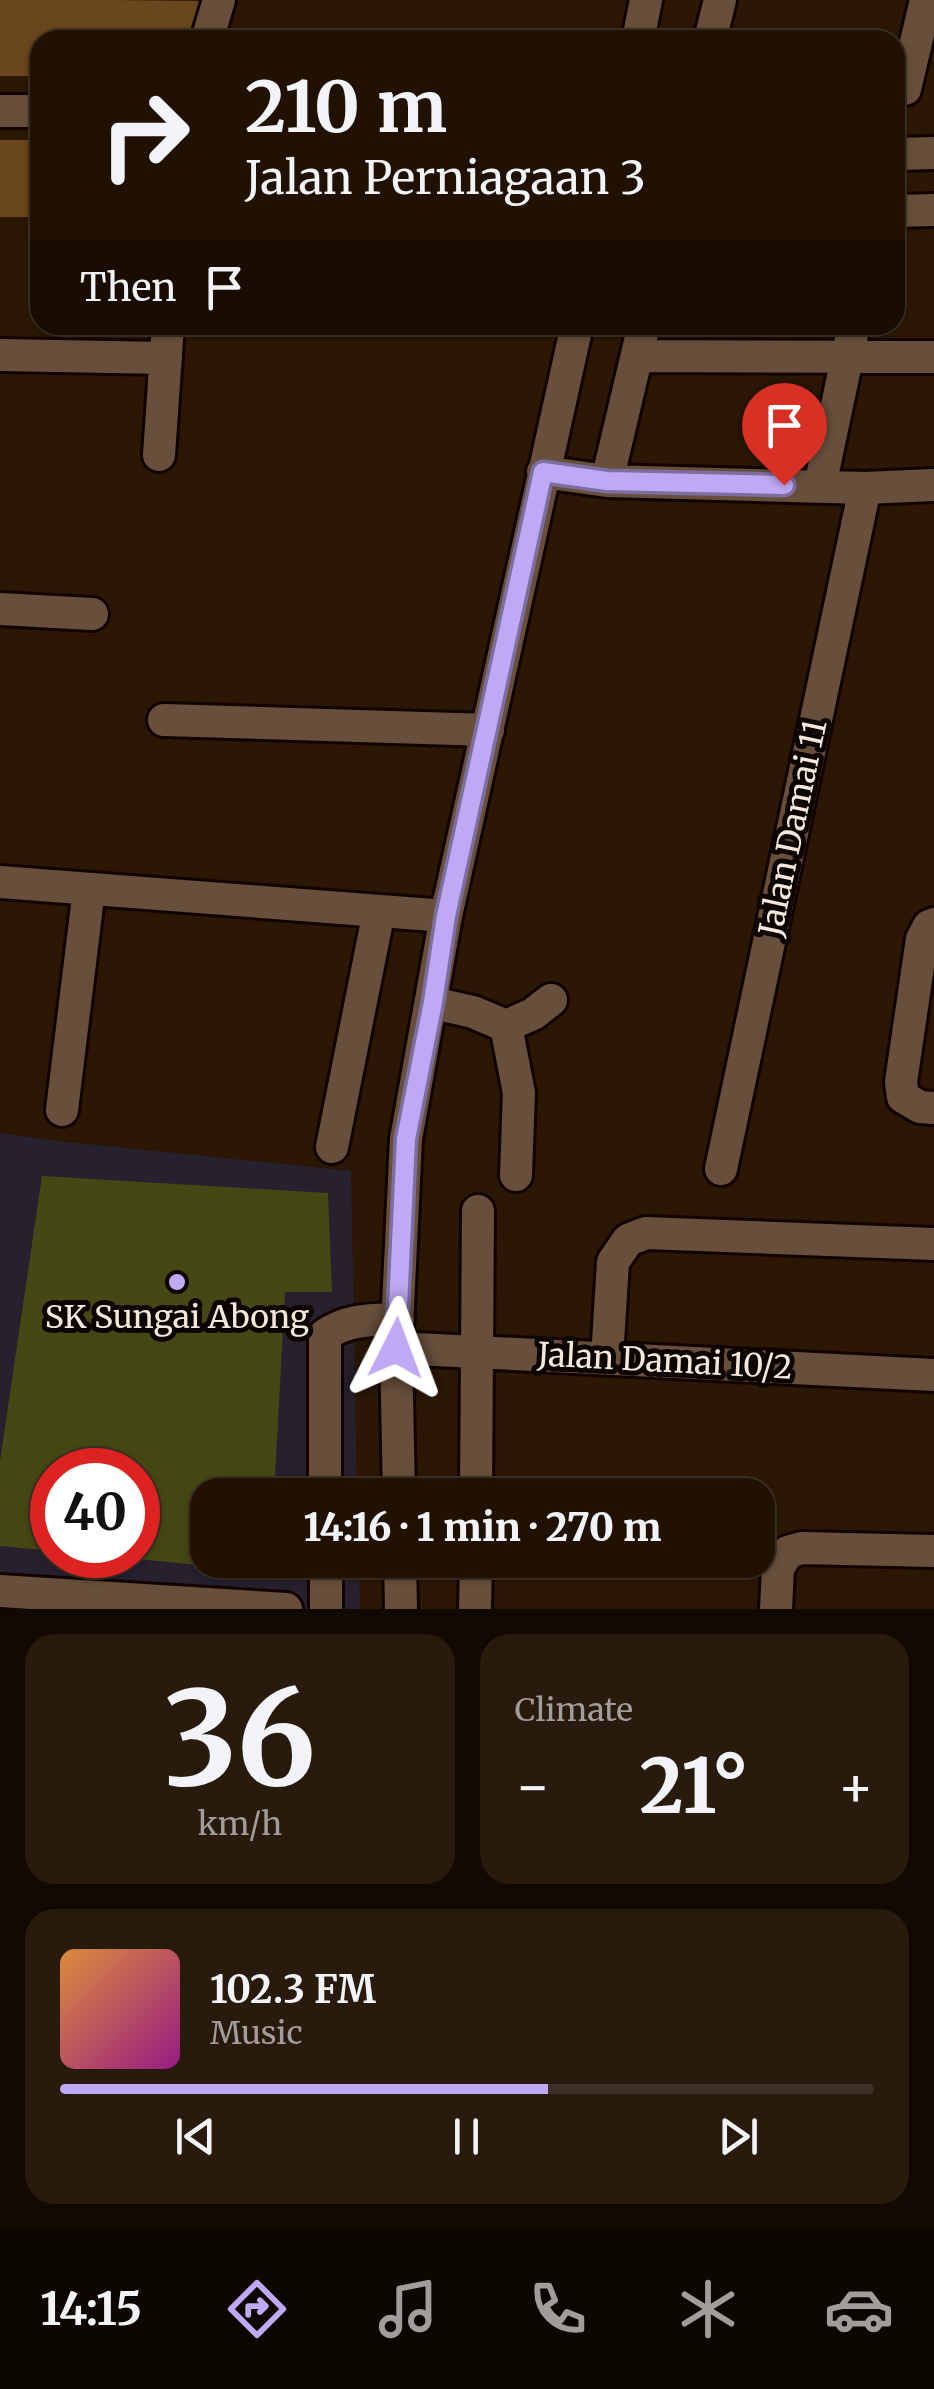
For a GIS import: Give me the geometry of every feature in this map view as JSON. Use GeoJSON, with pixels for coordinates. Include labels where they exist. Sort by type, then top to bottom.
{"type":"FeatureCollection","features":[{"type":"Feature","properties":{"kind":"street"},"geometry":{"type":"LineString","coordinates":[[210,30],[218,0]]}},
{"type":"Feature","properties":{"kind":"street"},"geometry":{"type":"LineString","coordinates":[[640,30],[646,0]]}},
{"type":"Feature","properties":{"kind":"street"},"geometry":{"type":"LineString","coordinates":[[712,30],[720,0]]}},
{"type":"Feature","properties":{"kind":"street"},"geometry":{"type":"LineString","coordinates":[[911,89],[926,0]]}},
{"type":"Feature","properties":{"kind":"street"},"geometry":{"type":"LineString","coordinates":[[0,111],[30,110]]}},
{"type":"Feature","properties":{"kind":"street"},"geometry":{"type":"LineString","coordinates":[[905,154],[934,153]]}},
{"type":"Feature","properties":{"kind":"street"},"geometry":{"type":"LineString","coordinates":[[905,210],[934,210]]}},
{"type":"Feature","properties":{"kind":"street"},"geometry":{"type":"LineString","coordinates":[[399,1478],[397,1334],[406,1139],[446,916],[575,335]]}},
{"type":"Feature","properties":{"kind":"street"},"geometry":{"type":"LineString","coordinates":[[607,481],[640,341],[851,340],[934,357]]}},
{"type":"Feature","properties":{"kind":"street"},"geometry":{"type":"LineString","coordinates":[[820,486],[851,340]]}},
{"type":"Feature","properties":{"kind":"street"},"geometry":{"type":"LineString","coordinates":[[0,355],[167,341],[160,455]]}},
{"type":"Feature","properties":{"kind":"street"},"geometry":{"type":"LineString","coordinates":[[543,472],[607,481],[865,488],[934,485]]}},
{"type":"Feature","properties":{"kind":"street","name":"Jalan Damai 11"},"geometry":{"type":"LineString","coordinates":[[721,1169],[865,488]]}},
{"type":"Feature","properties":{"kind":"street"},"geometry":{"type":"LineString","coordinates":[[0,608],[92,614]]}},
{"type":"Feature","properties":{"kind":"street"},"geometry":{"type":"LineString","coordinates":[[164,720],[488,730]]}},
{"type":"Feature","properties":{"kind":"street"},"geometry":{"type":"LineString","coordinates":[[0,882],[446,916]]}},
{"type":"Feature","properties":{"kind":"street"},"geometry":{"type":"LineString","coordinates":[[62,1110],[89,888]]}},
{"type":"Feature","properties":{"kind":"street"},"geometry":{"type":"LineString","coordinates":[[332,1147],[379,911]]}},
{"type":"Feature","properties":{"kind":"street"},"geometry":{"type":"LineString","coordinates":[[934,924],[922,940],[900,1082],[904,1096],[920,1107],[934,1108]]}},
{"type":"Feature","properties":{"kind":"street"},"geometry":{"type":"LineString","coordinates":[[433,1002],[506,1026],[533,1014],[551,1000]]}},
{"type":"Feature","properties":{"kind":"street"},"geometry":{"type":"LineString","coordinates":[[506,1026],[519,1093],[516,1176]]}},
{"type":"Feature","properties":{"kind":"street"},"geometry":{"type":"LineString","coordinates":[[476,1478],[478,1211]]}},
{"type":"Feature","properties":{"kind":"street"},"geometry":{"type":"LineString","coordinates":[[606,1358],[613,1262],[628,1240],[646,1233],[934,1244]]}},
{"type":"Feature","properties":{"kind":"street","name":"Jalan Damai 10/2"},"geometry":{"type":"LineString","coordinates":[[325,1478],[326,1335],[362,1320],[397,1334],[477,1352],[934,1375]]}},
{"type":"Feature","properties":{"kind":"street"},"geometry":{"type":"LineString","coordinates":[[776,1609],[778,1568],[788,1552],[802,1548],[934,1552]]}},
{"type":"Feature","properties":{"kind":"street"},"geometry":{"type":"LineString","coordinates":[[326,1578],[326,1609]]}},
{"type":"Feature","properties":{"kind":"street"},"geometry":{"type":"LineString","coordinates":[[400,1578],[401,1609]]}},
{"type":"Feature","properties":{"kind":"street"},"geometry":{"type":"LineString","coordinates":[[475,1609],[476,1578]]}},
{"type":"Feature","properties":{"kind":"street"},"geometry":{"type":"LineString","coordinates":[[0,1591],[286,1609]]}},
{"type":"Feature","properties":{"kind":"shaded area","name":"SK Sungai Abong"},"geometry":{"type":"Polygon","coordinates":[[[0,1133],[351,1171],[357,1478],[190,1478],[190,1578],[359,1578],[360,1609],[0,1609],[0,1133]]]}},
{"type":"Feature","properties":{"kind":"shaded area"},"geometry":{"type":"Polygon","coordinates":[[[42,1176],[328,1193],[332,1292],[285,1292],[275,1478],[190,1478],[190,1564],[160,1561],[160,1448],[30,1448],[30,1549],[0,1546],[0,1461],[42,1176]]]}},
{"type":"Feature","properties":{"kind":"building"},"geometry":{"type":"Polygon","coordinates":[[[0,0],[200,1],[193,30],[30,30],[30,76],[0,76],[0,0]]]}},
{"type":"Feature","properties":{"kind":"building"},"geometry":{"type":"Polygon","coordinates":[[[0,140],[30,140],[30,217],[0,217],[0,140]]]}},
{"type":"Feature","properties":{"kind":"place","name":"SK Sungai Abong"},"geometry":{"type":"Point","coordinates":[177,1282]}},
{"type":"Feature","properties":{"kind":"route"},"geometry":{"type":"LineString","coordinates":[[396,1348],[406,1139],[446,916],[543,472],[607,481],[784,485]]}}]}
